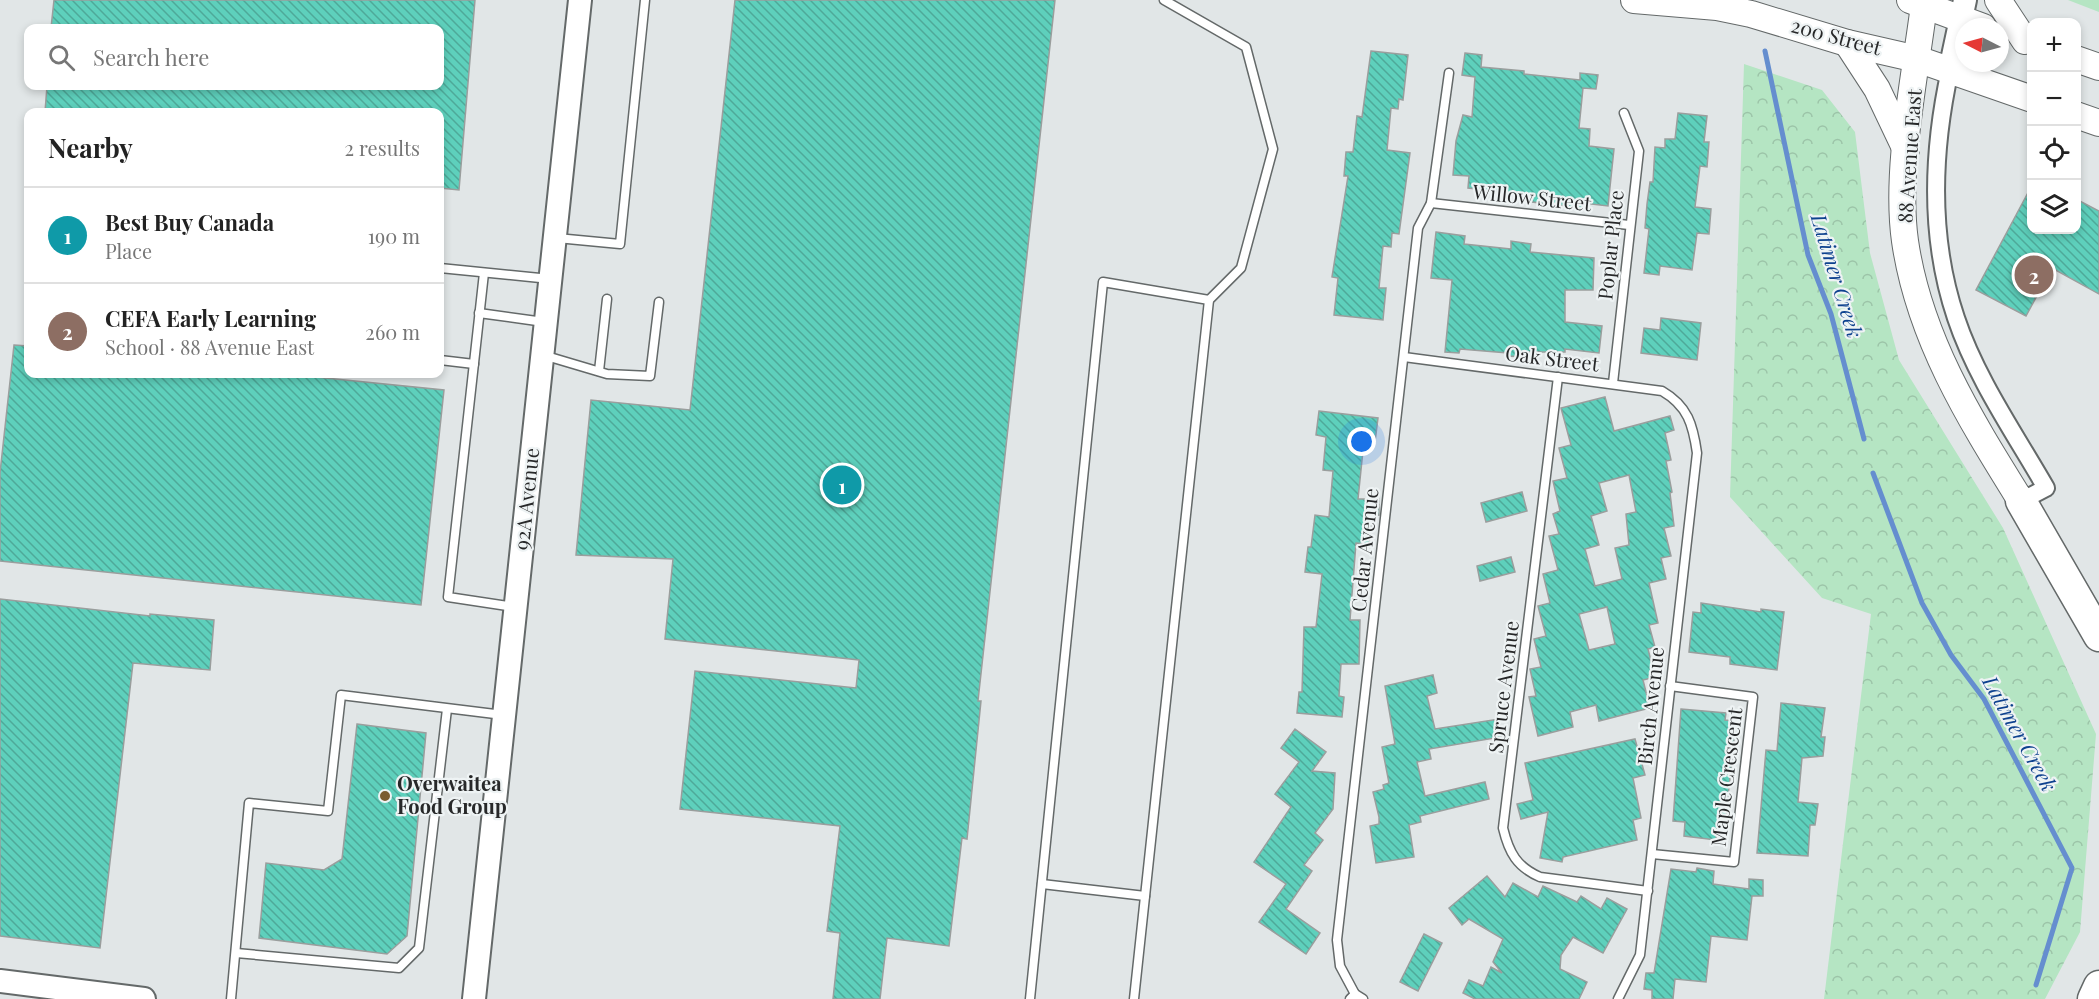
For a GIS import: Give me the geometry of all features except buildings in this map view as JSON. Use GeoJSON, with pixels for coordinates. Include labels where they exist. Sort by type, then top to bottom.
{"type":"FeatureCollection","features":[{"type":"Feature","properties":{"kind":"highway"},"geometry":{"type":"LineString","coordinates":[[2033,494],[2099,636]]}},
{"type":"Feature","properties":{"kind":"highway"},"geometry":{"type":"LineString","coordinates":[[2093,999],[2099,986]]}},
{"type":"Feature","properties":{"kind":"main road","name":"200 Street"},"geometry":{"type":"LineString","coordinates":[[1634,0],[1717,7],[1847,43],[1917,59],[2027,98]]}},
{"type":"Feature","properties":{"kind":"main road"},"geometry":{"type":"LineString","coordinates":[[1998,0],[2027,42]]}},
{"type":"Feature","properties":{"kind":"main road"},"geometry":{"type":"LineString","coordinates":[[1919,2],[1970,15]]}},
{"type":"Feature","properties":{"kind":"main road","name":"88 Avenue East"},"geometry":{"type":"LineString","coordinates":[[1919,2],[1917,59],[1906,150],[1903,198],[1905,240],[1916,297],[1932,345],[1975,428],[2033,494]]}},
{"type":"Feature","properties":{"kind":"main road"},"geometry":{"type":"LineString","coordinates":[[2009,36],[2027,43]]}},
{"type":"Feature","properties":{"kind":"main road"},"geometry":{"type":"LineString","coordinates":[[1847,43],[1877,89],[1906,150]]}},
{"type":"Feature","properties":{"kind":"main road"},"geometry":{"type":"LineString","coordinates":[[2081,61],[2099,67]]}},
{"type":"Feature","properties":{"kind":"main road"},"geometry":{"type":"LineString","coordinates":[[2081,117],[2099,123]]}},
{"type":"Feature","properties":{"kind":"street","name":"92A Avenue"},"geometry":{"type":"LineString","coordinates":[[474,999],[580,0]]}},
{"type":"Feature","properties":{"kind":"street","name":"88 Avenue East"},"geometry":{"type":"LineString","coordinates":[[1970,15],[1950,70],[1944,99],[1936,178],[1938,240],[1956,320],[2033,494]]}},
{"type":"Feature","properties":{"kind":"street"},"geometry":{"type":"LineString","coordinates":[[0,981],[101,997],[144,999]]}},
{"type":"Feature","properties":{"kind":"lane"},"geometry":{"type":"LineString","coordinates":[[555,237],[620,244],[645,0]]}},
{"type":"Feature","properties":{"kind":"lane"},"geometry":{"type":"LineString","coordinates":[[1134,999],[1209,300],[1241,268],[1274,149],[1246,47],[1164,0]]}},
{"type":"Feature","properties":{"kind":"lane","name":"Cedar Avenue"},"geometry":{"type":"LineString","coordinates":[[1356,997],[1340,966],[1337,940],[1418,228],[1431,203],[1449,73]]}},
{"type":"Feature","properties":{"kind":"lane","name":"Poplar Place"},"geometry":{"type":"LineString","coordinates":[[1612,383],[1639,151],[1624,113]]}},
{"type":"Feature","properties":{"kind":"lane","name":"Willow Street"},"geometry":{"type":"LineString","coordinates":[[1431,203],[1629,225]]}},
{"type":"Feature","properties":{"kind":"lane"},"geometry":{"type":"LineString","coordinates":[[444,268],[550,279]]}},
{"type":"Feature","properties":{"kind":"lane"},"geometry":{"type":"LineString","coordinates":[[484,273],[448,597],[515,607]]}},
{"type":"Feature","properties":{"kind":"lane"},"geometry":{"type":"LineString","coordinates":[[1030,999],[1103,282],[1209,300]]}},
{"type":"Feature","properties":{"kind":"lane"},"geometry":{"type":"LineString","coordinates":[[599,371],[607,299]]}},
{"type":"Feature","properties":{"kind":"lane"},"geometry":{"type":"LineString","coordinates":[[542,355],[599,371],[650,376],[659,302]]}},
{"type":"Feature","properties":{"kind":"lane"},"geometry":{"type":"LineString","coordinates":[[480,313],[546,322]]}},
{"type":"Feature","properties":{"kind":"lane","name":"Oak Street"},"geometry":{"type":"LineString","coordinates":[[1404,357],[1662,390],[1677,399],[1688,413]]}},
{"type":"Feature","properties":{"kind":"lane"},"geometry":{"type":"LineString","coordinates":[[444,360],[474,364]]}},
{"type":"Feature","properties":{"kind":"lane","name":"Spruce Avenue"},"geometry":{"type":"LineString","coordinates":[[1558,377],[1503,828],[1507,846],[1515,861],[1526,871],[1540,877],[1648,891]]}},
{"type":"Feature","properties":{"kind":"lane","name":"Birch Avenue"},"geometry":{"type":"LineString","coordinates":[[1618,999],[1640,955],[1648,891],[1697,453],[1694,431],[1688,413]]}},
{"type":"Feature","properties":{"kind":"lane","name":"Maple Crescent"},"geometry":{"type":"LineString","coordinates":[[1652,854],[1734,862],[1753,697],[1670,686]]}},
{"type":"Feature","properties":{"kind":"lane"},"geometry":{"type":"LineString","coordinates":[[231,999],[249,803],[328,812],[341,695],[504,715]]}},
{"type":"Feature","properties":{"kind":"lane"},"geometry":{"type":"LineString","coordinates":[[236,953],[399,968],[419,948],[447,709]]}},
{"type":"Feature","properties":{"kind":"lane"},"geometry":{"type":"LineString","coordinates":[[1041,884],[1145,896]]}},
{"type":"Feature","properties":{"kind":"green space"},"geometry":{"type":"Polygon","coordinates":[[[2068,0],[2099,0],[2099,12],[2068,0]]]}},
{"type":"Feature","properties":{"kind":"green space"},"geometry":{"type":"Polygon","coordinates":[[[1744,64],[1822,90],[1855,132],[1870,253],[1899,360],[2003,528],[2096,734],[2080,932],[2045,999],[1824,999],[1871,614],[1822,598],[1730,497],[1744,64]]]}},
{"type":"Feature","properties":{"kind":"waterway","name":"Latimer Creek"},"geometry":{"type":"LineString","coordinates":[[1765,51],[1808,255],[1831,314],[1864,439]]}},
{"type":"Feature","properties":{"kind":"waterway","name":"Latimer Creek"},"geometry":{"type":"LineString","coordinates":[[1873,473],[1922,603],[1951,655],[1984,699],[2072,868],[2036,985]]}},
{"type":"Feature","properties":{"kind":"place","name":"CEFA Early Learning"},"geometry":{"type":"Point","coordinates":[2034,275]}},
{"type":"Feature","properties":{"kind":"place","name":"Best Buy Canada"},"geometry":{"type":"Point","coordinates":[842,485]}},
{"type":"Feature","properties":{"kind":"place","name":"Overwaitea Food Group"},"geometry":{"type":"Point","coordinates":[385,796]}}]}
